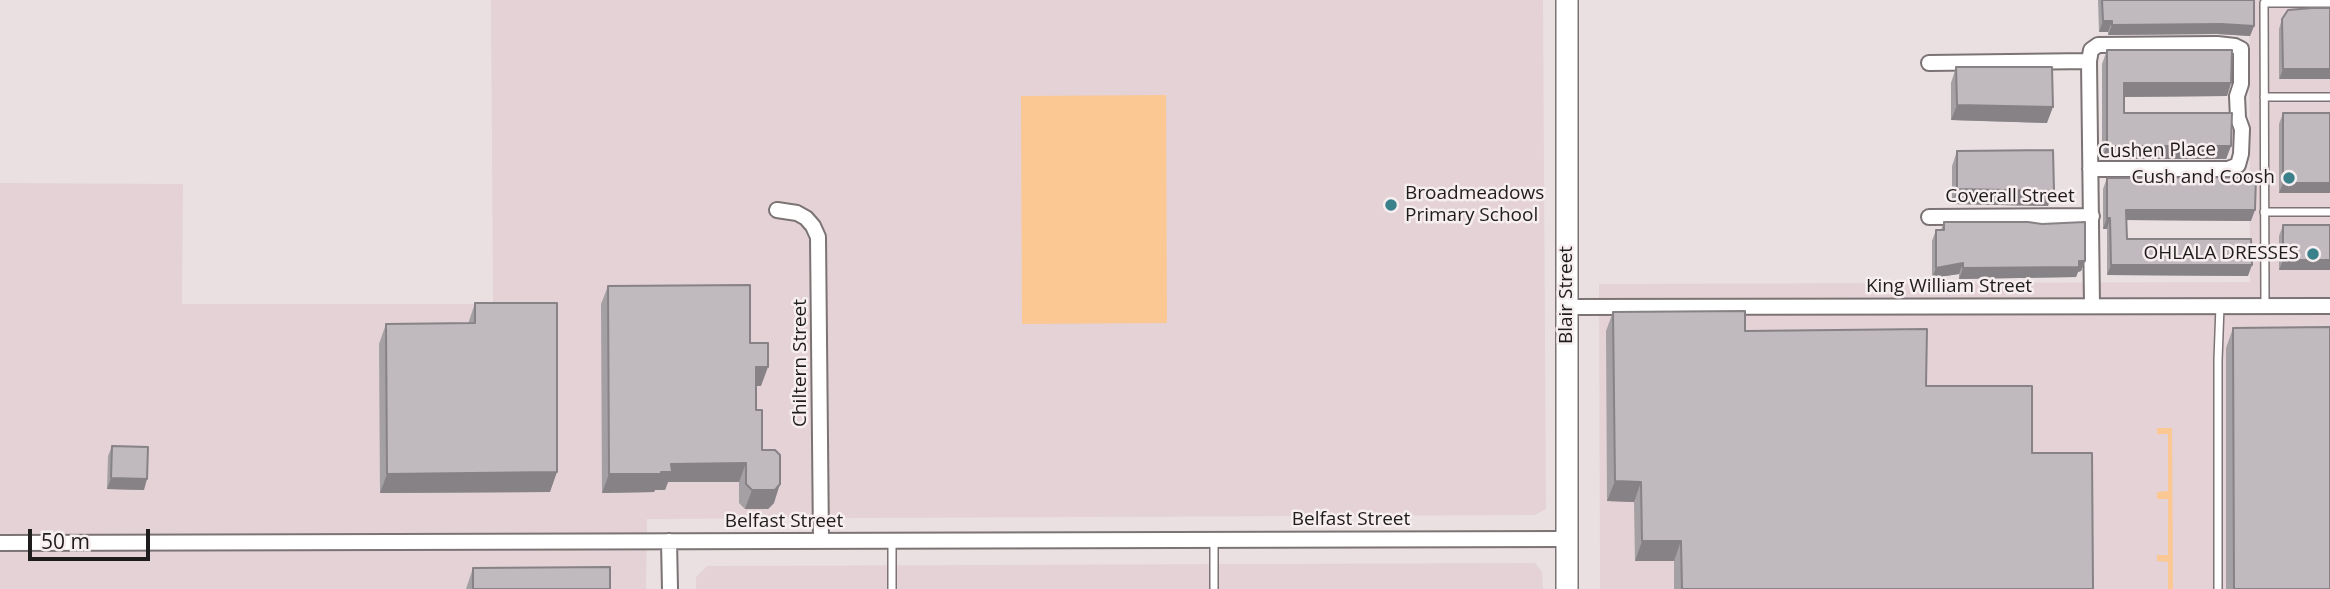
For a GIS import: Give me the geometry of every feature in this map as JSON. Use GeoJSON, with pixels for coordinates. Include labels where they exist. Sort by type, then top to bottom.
{"type":"FeatureCollection","features":[{"type":"Feature","properties":{"kind":"street","name":"Blair Street"},"geometry":{"type":"LineString","coordinates":[[1567,0],[1567,589]]}},
{"type":"Feature","properties":{"kind":"street","name":"Cushen Place"},"geometry":{"type":"LineString","coordinates":[[2089,61],[2091,50],[2098,45],[2217,44],[2241,49],[2238,118],[2242,129],[2238,164],[2228,169],[2090,169],[2092,306]]}},
{"type":"Feature","properties":{"kind":"street"},"geometry":{"type":"LineString","coordinates":[[1929,63],[2089,61],[2090,169]]}},
{"type":"Feature","properties":{"kind":"street","name":"Chiltern Street"},"geometry":{"type":"LineString","coordinates":[[777,210],[797,213],[806,218],[818,237],[821,541]]}},
{"type":"Feature","properties":{"kind":"street","name":"Coverall Street"},"geometry":{"type":"LineString","coordinates":[[1929,216],[2092,216]]}},
{"type":"Feature","properties":{"kind":"street","name":"King William Street"},"geometry":{"type":"LineString","coordinates":[[1567,307],[2330,306]]}},
{"type":"Feature","properties":{"kind":"street","name":"Belfast Street"},"geometry":{"type":"LineString","coordinates":[[0,544],[1567,539]]}},
{"type":"Feature","properties":{"kind":"street"},"geometry":{"type":"LineString","coordinates":[[670,541],[670,589]]}},
{"type":"Feature","properties":{"kind":"lane"},"geometry":{"type":"LineString","coordinates":[[2265,306],[2264,3],[2330,3]]}},
{"type":"Feature","properties":{"kind":"lane"},"geometry":{"type":"LineString","coordinates":[[2264,97],[2330,97]]}},
{"type":"Feature","properties":{"kind":"lane"},"geometry":{"type":"LineString","coordinates":[[2264,212],[2330,212]]}},
{"type":"Feature","properties":{"kind":"lane"},"geometry":{"type":"LineString","coordinates":[[2218,589],[2220,306]]}},
{"type":"Feature","properties":{"kind":"lane"},"geometry":{"type":"LineString","coordinates":[[892,540],[892,589]]}},
{"type":"Feature","properties":{"kind":"lane"},"geometry":{"type":"LineString","coordinates":[[1214,540],[1214,589]]}},
{"type":"Feature","properties":{"kind":"shaded area"},"geometry":{"type":"Polygon","coordinates":[[[491,0],[1543,0],[1546,509],[1535,515],[647,519],[646,589],[0,589],[0,183],[183,184],[182,304],[493,304],[491,0]]]}},
{"type":"Feature","properties":{"kind":"shaded area"},"geometry":{"type":"Polygon","coordinates":[[[2249,0],[2330,0],[2330,589],[1600,589],[1599,284],[2250,282],[2249,0]]]}},
{"type":"Feature","properties":{"kind":"shaded area"},"geometry":{"type":"Polygon","coordinates":[[[1166,95],[1167,323],[1022,324],[1021,96],[1166,95]]]}},
{"type":"Feature","properties":{"kind":"shaded area"},"geometry":{"type":"Polygon","coordinates":[[[2157,428],[2172,428],[2173,589],[2168,589],[2168,562],[2157,561],[2157,555],[2168,555],[2168,499],[2157,499],[2157,492],[2168,491],[2168,434],[2157,434],[2157,428]]]}},
{"type":"Feature","properties":{"kind":"shaded area"},"geometry":{"type":"Polygon","coordinates":[[[1535,563],[1542,572],[1543,589],[696,589],[696,577],[707,566],[1535,563]]]}},
{"type":"Feature","properties":{"kind":"building"},"geometry":{"type":"Polygon","coordinates":[[[2102,0],[2254,0],[2254,26],[2112,25],[2112,21],[2103,21],[2102,0]]]}},
{"type":"Feature","properties":{"kind":"building"},"geometry":{"type":"Polygon","coordinates":[[[2330,8],[2330,69],[2283,69],[2282,19],[2288,10],[2330,8]]]}},
{"type":"Feature","properties":{"kind":"building"},"geometry":{"type":"Polygon","coordinates":[[[2107,50],[2232,50],[2231,83],[2124,83],[2124,113],[2232,113],[2231,146],[2107,146],[2107,50]]]}},
{"type":"Feature","properties":{"kind":"building"},"geometry":{"type":"Polygon","coordinates":[[[1956,67],[2052,67],[2053,107],[1957,105],[1956,67]]]}},
{"type":"Feature","properties":{"kind":"building"},"geometry":{"type":"Polygon","coordinates":[[[2283,113],[2330,113],[2330,183],[2283,183],[2283,113]]]}},
{"type":"Feature","properties":{"kind":"building"},"geometry":{"type":"Polygon","coordinates":[[[2053,150],[2054,191],[1957,189],[1957,151],[2053,150]]]}},
{"type":"Feature","properties":{"kind":"building"},"geometry":{"type":"Polygon","coordinates":[[[2256,177],[2255,210],[2126,210],[2127,239],[2251,239],[2252,265],[2111,265],[2107,178],[2256,177]]]}},
{"type":"Feature","properties":{"kind":"building"},"geometry":{"type":"Polygon","coordinates":[[[1944,222],[2085,222],[2085,261],[2079,261],[2079,267],[1963,268],[1963,263],[1936,268],[1936,230],[1944,230],[1944,222]]]}},
{"type":"Feature","properties":{"kind":"building"},"geometry":{"type":"Polygon","coordinates":[[[2283,225],[2330,225],[2330,260],[2283,260],[2283,225]]]}},
{"type":"Feature","properties":{"kind":"building"},"geometry":{"type":"Polygon","coordinates":[[[750,285],[750,343],[768,343],[768,367],[756,367],[756,410],[762,410],[762,450],[775,450],[780,455],[780,484],[775,490],[752,490],[746,484],[746,463],[671,464],[672,472],[661,474],[609,474],[608,286],[750,285]]]}},
{"type":"Feature","properties":{"kind":"building"},"geometry":{"type":"Polygon","coordinates":[[[475,303],[557,303],[557,472],[387,474],[386,324],[475,323],[475,303]]]}},
{"type":"Feature","properties":{"kind":"building"},"geometry":{"type":"Polygon","coordinates":[[[1745,311],[1745,331],[1927,329],[1926,386],[2032,386],[2032,453],[2092,453],[2093,589],[1682,589],[1681,541],[1642,541],[1641,482],[1615,481],[1613,312],[1745,311]]]}},
{"type":"Feature","properties":{"kind":"building"},"geometry":{"type":"Polygon","coordinates":[[[2330,327],[2330,589],[2234,589],[2233,328],[2330,327]]]}},
{"type":"Feature","properties":{"kind":"building"},"geometry":{"type":"Polygon","coordinates":[[[112,446],[148,447],[147,479],[111,478],[112,446]]]}},
{"type":"Feature","properties":{"kind":"building"},"geometry":{"type":"Polygon","coordinates":[[[610,567],[610,589],[473,589],[473,568],[610,567]]]}},
{"type":"Feature","properties":{"kind":"place","name":"Cush and Coosh"},"geometry":{"type":"Point","coordinates":[2289,178]}},
{"type":"Feature","properties":{"kind":"place","name":"Broadmeadows Primary School"},"geometry":{"type":"Point","coordinates":[1391,205]}},
{"type":"Feature","properties":{"kind":"place","name":"OHLALA DRESSES"},"geometry":{"type":"Point","coordinates":[2313,254]}}]}
